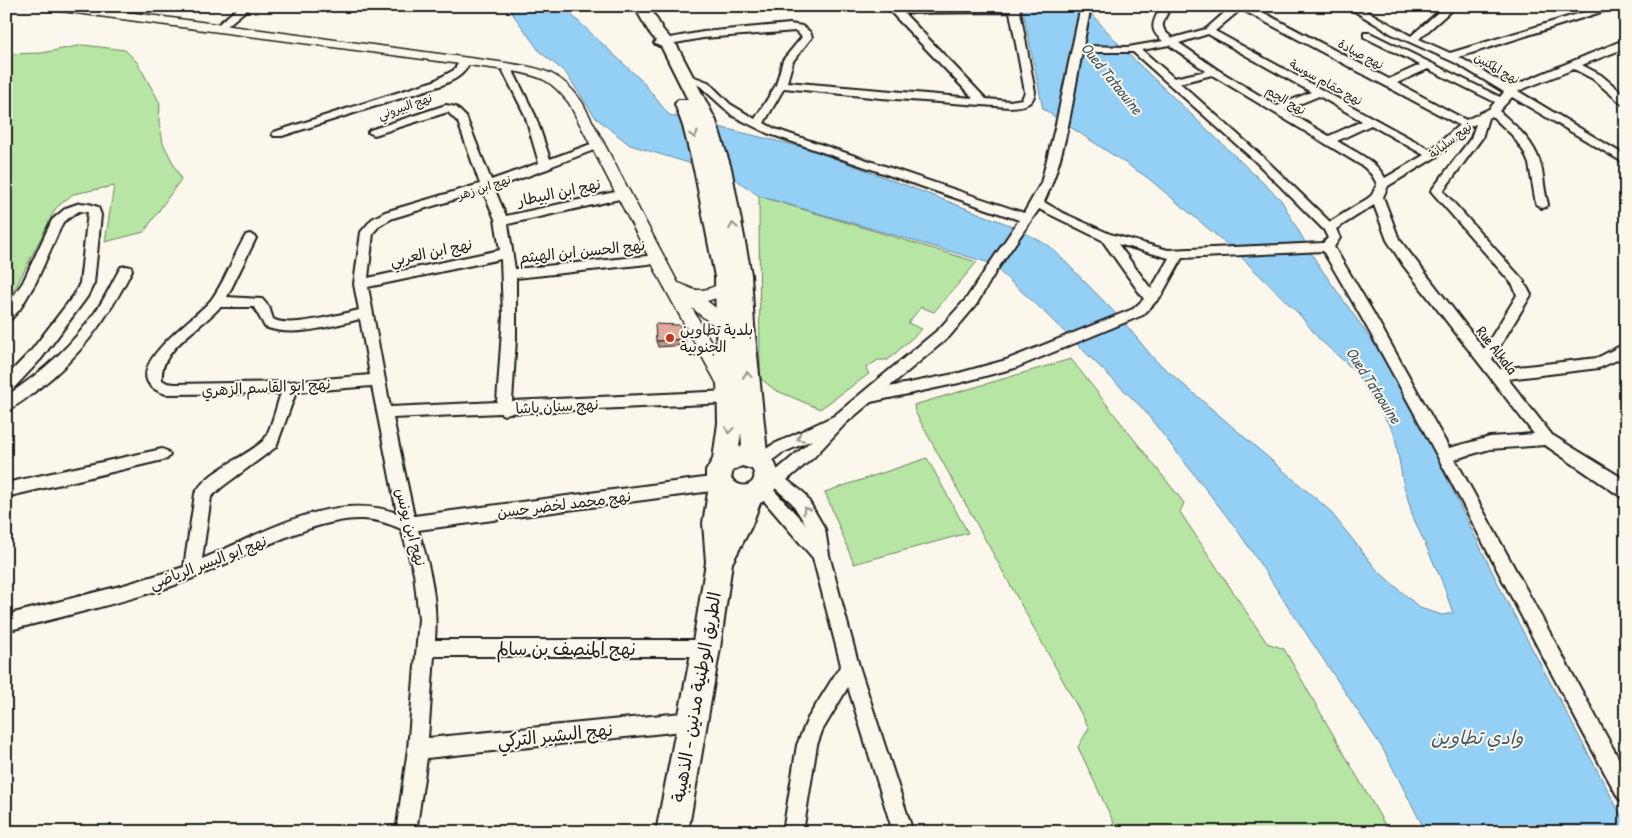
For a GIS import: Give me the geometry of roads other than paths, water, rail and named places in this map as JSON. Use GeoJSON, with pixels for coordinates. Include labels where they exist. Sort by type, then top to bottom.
{"type":"FeatureCollection","features":[{"type":"Feature","properties":{"kind":"main road","name":"الطريق الوطنية مدنين - الذهيبة"},"geometry":{"type":"LineString","coordinates":[[641,6],[685,84],[692,126],[730,280],[735,325],[762,477],[719,562]]}},
{"type":"Feature","properties":{"kind":"main road","name":"الطريق الوطنية مدنين - الذهيبة"},"geometry":{"type":"LineString","coordinates":[[672,832],[706,648],[719,562],[716,523],[730,422],[729,394],[735,325]]}},
{"type":"Feature","properties":{"kind":"main road"},"geometry":{"type":"LineString","coordinates":[[742,456],[762,477],[736,496],[724,491],[721,478],[730,460],[742,456]]}},
{"type":"Feature","properties":{"kind":"street"},"geometry":{"type":"LineString","coordinates":[[54,6],[506,67],[543,75],[555,80],[563,86],[575,102],[729,394]]}},
{"type":"Feature","properties":{"kind":"street"},"geometry":{"type":"LineString","coordinates":[[219,28],[246,6]]}},
{"type":"Feature","properties":{"kind":"street"},"geometry":{"type":"LineString","coordinates":[[1166,6],[1157,29],[1171,42]]}},
{"type":"Feature","properties":{"kind":"street"},"geometry":{"type":"LineString","coordinates":[[1077,49],[1132,49],[1171,42],[1209,31],[1238,6]]}},
{"type":"Feature","properties":{"kind":"street","name":"نهج صيادة"},"geometry":{"type":"LineString","coordinates":[[1243,6],[1466,124]]}},
{"type":"Feature","properties":{"kind":"street","name":"نهج المكنين"},"geometry":{"type":"LineString","coordinates":[[1351,6],[1382,25],[1456,58],[1512,90],[1626,161]]}},
{"type":"Feature","properties":{"kind":"street"},"geometry":{"type":"LineString","coordinates":[[1413,39],[1451,6]]}},
{"type":"Feature","properties":{"kind":"street"},"geometry":{"type":"LineString","coordinates":[[1390,83],[1456,58],[1615,6]]}},
{"type":"Feature","properties":{"kind":"street"},"geometry":{"type":"LineString","coordinates":[[781,84],[880,95],[1010,104],[1025,102],[1029,98],[1030,92],[1014,8],[893,8]]}},
{"type":"Feature","properties":{"kind":"street"},"geometry":{"type":"LineString","coordinates":[[893,8],[982,101]]}},
{"type":"Feature","properties":{"kind":"street"},"geometry":{"type":"LineString","coordinates":[[762,477],[809,453],[841,419],[944,333],[971,302],[990,269],[1037,203],[1046,183],[1062,124],[1084,10]]}},
{"type":"Feature","properties":{"kind":"street"},"geometry":{"type":"LineString","coordinates":[[660,39],[790,27],[799,28],[807,34],[807,37],[788,60],[781,84],[757,125]]}},
{"type":"Feature","properties":{"kind":"street","name":"نهج حمّام سوسة"},"geometry":{"type":"LineString","coordinates":[[1209,31],[1432,155]]}},
{"type":"Feature","properties":{"kind":"street"},"geometry":{"type":"LineString","coordinates":[[1367,35],[1503,102]]}},
{"type":"Feature","properties":{"kind":"street","name":"نهج الجم"},"geometry":{"type":"LineString","coordinates":[[1171,42],[1214,72],[1368,165],[1377,173],[1380,190]]}},
{"type":"Feature","properties":{"kind":"street"},"geometry":{"type":"LineString","coordinates":[[1512,90],[1619,47],[1626,42]]}},
{"type":"Feature","properties":{"kind":"street"},"geometry":{"type":"LineString","coordinates":[[1037,203],[1057,215],[1106,237],[1156,251],[1178,254],[1324,248],[1334,238],[1329,228],[1259,159],[1132,49]]}},
{"type":"Feature","properties":{"kind":"street"},"geometry":{"type":"LineString","coordinates":[[278,134],[438,83],[459,72],[463,68],[465,61]]}},
{"type":"Feature","properties":{"kind":"street"},"geometry":{"type":"LineString","coordinates":[[1574,65],[1597,77],[1626,102]]}},
{"type":"Feature","properties":{"kind":"street"},"geometry":{"type":"LineString","coordinates":[[506,67],[530,114],[546,166]]}},
{"type":"Feature","properties":{"kind":"street"},"geometry":{"type":"LineString","coordinates":[[1170,82],[1214,72]]}},
{"type":"Feature","properties":{"kind":"street"},"geometry":{"type":"LineString","coordinates":[[685,84],[704,84],[726,106],[757,125],[1023,223]]}},
{"type":"Feature","properties":{"kind":"street","name":"نهج سليانة"},"geometry":{"type":"LineString","coordinates":[[1329,228],[1380,190],[1432,155],[1466,124],[1488,114],[1503,102],[1512,90]]}},
{"type":"Feature","properties":{"kind":"street"},"geometry":{"type":"LineString","coordinates":[[1276,110],[1318,93]]}},
{"type":"Feature","properties":{"kind":"street","name":"نهج البيروني"},"geometry":{"type":"LineString","coordinates":[[374,132],[446,108],[452,108],[466,126],[487,186]]}},
{"type":"Feature","properties":{"kind":"street"},"geometry":{"type":"LineString","coordinates":[[1484,361],[1524,295],[1518,283],[1437,191],[1476,138],[1488,114],[1516,132],[1533,159],[1538,194],[1542,204]]}},
{"type":"Feature","properties":{"kind":"street"},"geometry":{"type":"LineString","coordinates":[[1328,141],[1371,120]]}},
{"type":"Feature","properties":{"kind":"street","name":"نهج ابن زهر"},"geometry":{"type":"LineString","coordinates":[[370,227],[389,215],[487,186],[546,166],[598,145]]}},
{"type":"Feature","properties":{"kind":"street"},"geometry":{"type":"LineString","coordinates":[[487,186],[502,221],[510,274],[510,349],[504,409]]}},
{"type":"Feature","properties":{"kind":"street","name":"Rue Alkala"},"geometry":{"type":"LineString","coordinates":[[1380,190],[1393,240],[1484,361],[1547,439],[1620,481],[1626,493]]}},
{"type":"Feature","properties":{"kind":"street","name":"نهج ابن البيطار"},"geometry":{"type":"LineString","coordinates":[[502,221],[624,194]]}},
{"type":"Feature","properties":{"kind":"street"},"geometry":{"type":"LineString","coordinates":[[6,316],[16,306],[26,291],[58,220],[77,208],[85,206],[94,210],[88,275],[80,297],[36,355],[6,387]]}},
{"type":"Feature","properties":{"kind":"street","name":"نهج ابن يونس"},"geometry":{"type":"LineString","coordinates":[[370,227],[364,245],[362,284],[384,414],[408,524],[423,573],[428,619],[418,749],[406,832]]}},
{"type":"Feature","properties":{"kind":"street"},"geometry":{"type":"LineString","coordinates":[[1106,237],[1151,299]]}},
{"type":"Feature","properties":{"kind":"street"},"geometry":{"type":"LineString","coordinates":[[250,238],[217,302],[257,302],[265,310],[268,322],[272,326],[303,326],[367,314]]}},
{"type":"Feature","properties":{"kind":"street"},"geometry":{"type":"LineString","coordinates":[[1324,248],[1365,309],[1446,455],[1590,730],[1626,792]]}},
{"type":"Feature","properties":{"kind":"street","name":"نهج ابن العربي"},"geometry":{"type":"LineString","coordinates":[[362,284],[507,253]]}},
{"type":"Feature","properties":{"kind":"street"},"geometry":{"type":"LineString","coordinates":[[868,397],[959,378],[1010,364],[1125,318],[1138,312],[1151,299],[1178,254]]}},
{"type":"Feature","properties":{"kind":"street","name":"نهج الحسن ابن الهيثم"},"geometry":{"type":"LineString","coordinates":[[510,274],[657,259]]}},
{"type":"Feature","properties":{"kind":"street"},"geometry":{"type":"LineString","coordinates":[[6,404],[53,371],[71,354],[110,300],[126,270]]}},
{"type":"Feature","properties":{"kind":"street"},"geometry":{"type":"LineString","coordinates":[[687,295],[701,298],[717,293],[730,280]]}},
{"type":"Feature","properties":{"kind":"street"},"geometry":{"type":"LineString","coordinates":[[669,281],[687,295],[735,325]]}},
{"type":"Feature","properties":{"kind":"street","name":"نهج ابو القاسم الزهري"},"geometry":{"type":"LineString","coordinates":[[217,302],[165,349],[158,359],[154,374],[155,383],[161,388],[175,390],[290,388],[379,380]]}},
{"type":"Feature","properties":{"kind":"street"},"geometry":{"type":"LineString","coordinates":[[1497,375],[1598,363],[1618,354],[1626,348]]}},
{"type":"Feature","properties":{"kind":"street"},"geometry":{"type":"LineString","coordinates":[[192,571],[203,494],[216,482],[271,443],[290,388]]}},
{"type":"Feature","properties":{"kind":"street","name":"نهج سنان باشا"},"geometry":{"type":"LineString","coordinates":[[384,414],[504,409],[729,394]]}},
{"type":"Feature","properties":{"kind":"street"},"geometry":{"type":"LineString","coordinates":[[762,477],[777,449],[841,419]]}},
{"type":"Feature","properties":{"kind":"street"},"geometry":{"type":"LineString","coordinates":[[1446,455],[1490,444],[1547,439]]}},
{"type":"Feature","properties":{"kind":"street"},"geometry":{"type":"LineString","coordinates":[[6,490],[162,455]]}},
{"type":"Feature","properties":{"kind":"street"},"geometry":{"type":"LineString","coordinates":[[762,477],[779,505],[821,556],[850,666],[903,832]]}},
{"type":"Feature","properties":{"kind":"street","name":"نهج محمد لخضر حسن"},"geometry":{"type":"LineString","coordinates":[[408,524],[721,478]]}},
{"type":"Feature","properties":{"kind":"street","name":"نهج ابو اليسر الرياضي"},"geometry":{"type":"LineString","coordinates":[[6,623],[121,593],[192,571],[293,528],[319,519],[348,512],[379,513],[408,524]]}},
{"type":"Feature","properties":{"kind":"street","name":"نهج المنصف بن سالم"},"geometry":{"type":"LineString","coordinates":[[427,648],[706,648]]}},
{"type":"Feature","properties":{"kind":"street"},"geometry":{"type":"LineString","coordinates":[[793,832],[807,745],[815,725],[850,666]]}},
{"type":"Feature","properties":{"kind":"street","name":"نهج البشير التركي"},"geometry":{"type":"LineString","coordinates":[[418,749],[692,721]]}},
{"type":"Feature","properties":{"kind":"water","name":"وادي تطاوين"},"geometry":{"type":"Polygon","coordinates":[[[507,6],[562,6],[642,81],[669,115],[810,149],[1015,227],[1051,247],[1121,319],[1155,360],[1329,510],[1377,570],[1420,608],[1442,615],[1453,613],[1441,579],[1413,517],[1403,482],[1394,432],[1354,370],[1319,339],[1300,315],[1235,251],[1148,178],[1043,109],[1022,6],[1084,6],[1127,53],[1281,200],[1317,263],[1397,376],[1505,598],[1626,824],[1626,832],[1426,832],[1383,749],[1236,528],[1143,409],[1039,307],[990,263],[759,196],[731,176],[630,145],[596,118],[565,72],[540,52],[507,6]]]}},
{"type":"Feature","properties":{"kind":"place","name":"بلدية تطاوين الجنوبية"},"geometry":{"type":"Point","coordinates":[670,338]}},
{"type":"Feature","properties":{"kind":"water label","name":"Oued Tataouine"},"geometry":{"type":"Point","coordinates":[1112,78]}},
{"type":"Feature","properties":{"kind":"water label","name":"Oued Tataouine"},"geometry":{"type":"Point","coordinates":[1374,385]}}]}
